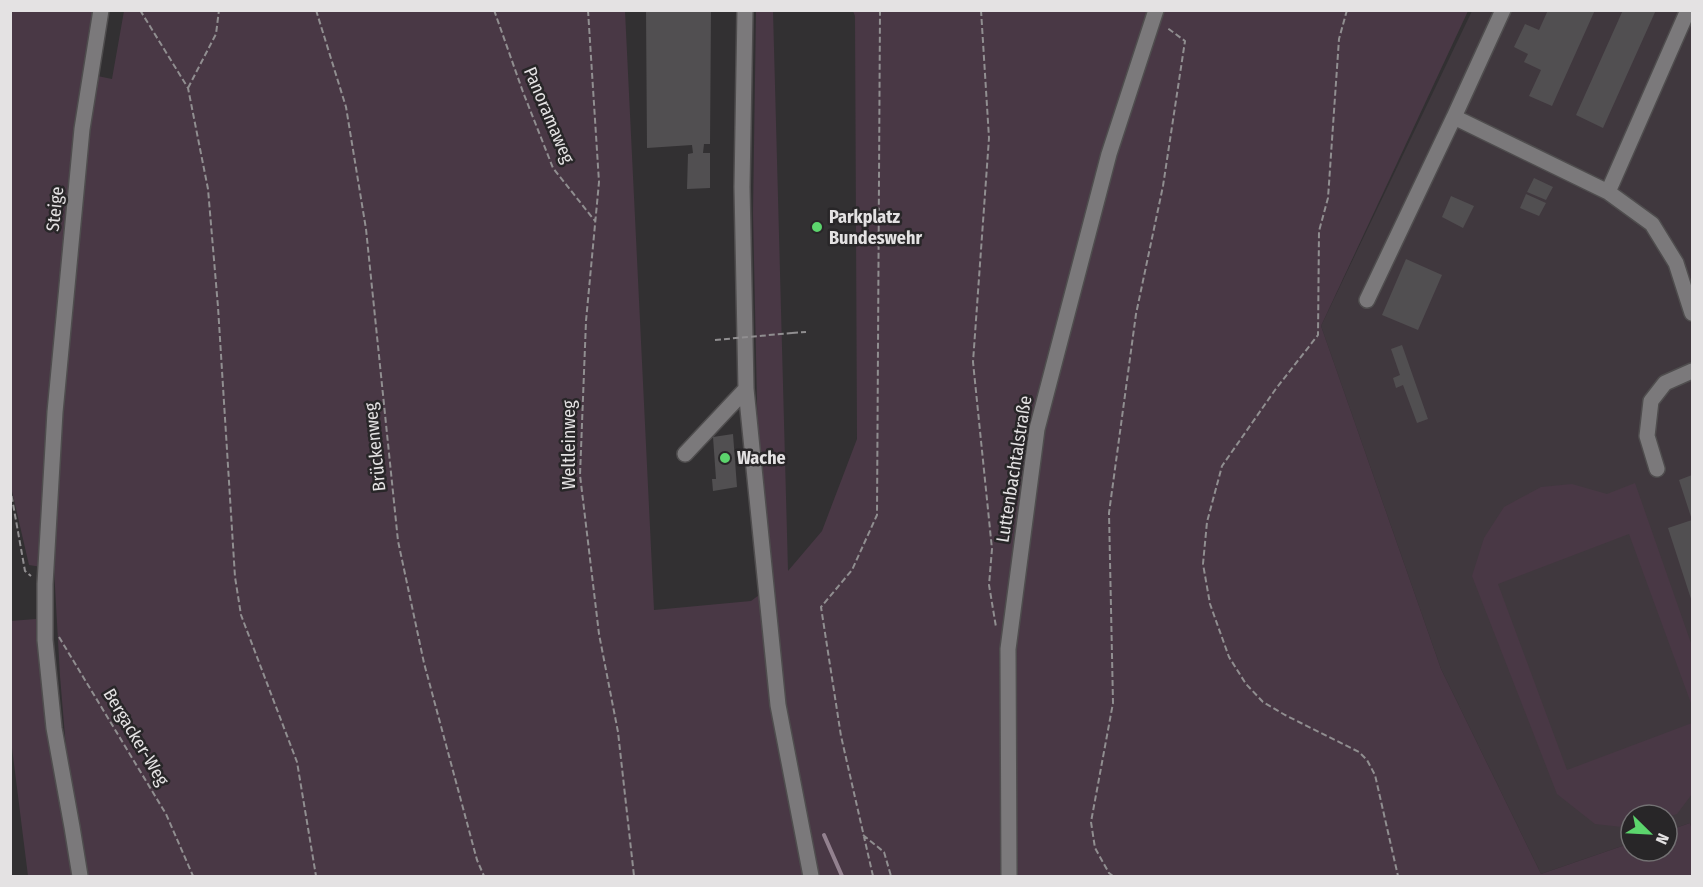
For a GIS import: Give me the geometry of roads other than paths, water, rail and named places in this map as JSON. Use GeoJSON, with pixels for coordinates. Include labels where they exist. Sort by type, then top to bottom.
{"type":"FeatureCollection","features":[{"type":"Feature","properties":{"kind":"street","name":"Steige"},"geometry":{"type":"LineString","coordinates":[[80,876],[54,728],[45,640],[45,584],[55,412],[82,129],[101,10]]}},
{"type":"Feature","properties":{"kind":"street"},"geometry":{"type":"LineString","coordinates":[[745,10],[742,188],[746,389],[778,705],[811,876]]}},
{"type":"Feature","properties":{"kind":"street"},"geometry":{"type":"LineString","coordinates":[[1367,300],[1455,117],[1503,10]]}},
{"type":"Feature","properties":{"kind":"street"},"geometry":{"type":"LineString","coordinates":[[1608,192],[1688,10]]}},
{"type":"Feature","properties":{"kind":"street","name":"Luttenbachtalstraße"},"geometry":{"type":"LineString","coordinates":[[1010,876],[1008,649],[1037,429],[1109,154],[1154,14]]}},
{"type":"Feature","properties":{"kind":"street"},"geometry":{"type":"LineString","coordinates":[[1455,117],[1608,192],[1652,224],[1676,263],[1692,313]]}},
{"type":"Feature","properties":{"kind":"street"},"geometry":{"type":"LineString","coordinates":[[1657,469],[1647,436],[1651,401],[1665,382],[1692,371]]}},
{"type":"Feature","properties":{"kind":"street"},"geometry":{"type":"LineString","coordinates":[[685,454],[746,389]]}},
{"type":"Feature","properties":{"kind":"waterway"},"geometry":{"type":"LineString","coordinates":[[824,835],[842,876]]}},
{"type":"Feature","properties":{"kind":"place","name":"Parkplatz Bundeswehr"},"geometry":{"type":"Point","coordinates":[817,227]}},
{"type":"Feature","properties":{"kind":"place","name":"Wache"},"geometry":{"type":"Point","coordinates":[725,458]}}]}
